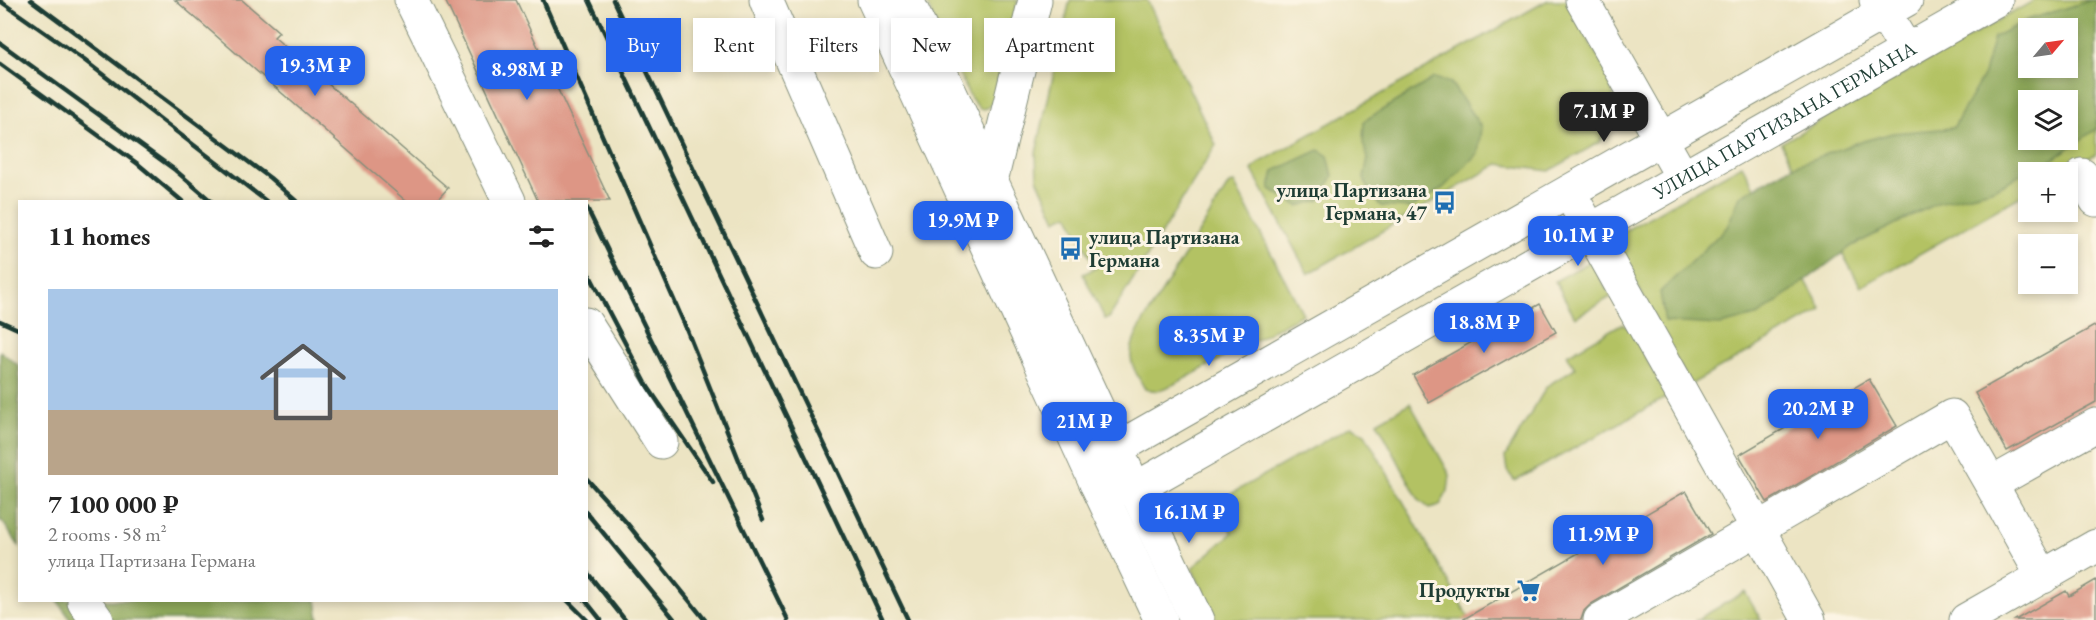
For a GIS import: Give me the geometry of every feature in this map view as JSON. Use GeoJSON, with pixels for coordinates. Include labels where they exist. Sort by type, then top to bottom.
{"type":"FeatureCollection","features":[{"type":"Feature","properties":{"kind":"main road"},"geometry":{"type":"LineString","coordinates":[[411,0],[509,200]]}},
{"type":"Feature","properties":{"kind":"main road"},"geometry":{"type":"LineString","coordinates":[[766,0],[876,253]]}},
{"type":"Feature","properties":{"kind":"main road"},"geometry":{"type":"LineString","coordinates":[[874,0],[1161,620]]}},
{"type":"Feature","properties":{"kind":"main road"},"geometry":{"type":"LineString","coordinates":[[907,0],[1197,620]]}},
{"type":"Feature","properties":{"kind":"main road"},"geometry":{"type":"LineString","coordinates":[[991,182],[1035,0]]}},
{"type":"Feature","properties":{"kind":"main road"},"geometry":{"type":"LineString","coordinates":[[1582,0],[1683,178]]}},
{"type":"Feature","properties":{"kind":"main road","name":"УЛИЦА ПАРТИЗАНА ГЕРМАНА"},"geometry":{"type":"LineString","coordinates":[[1135,489],[1996,0]]}},
{"type":"Feature","properties":{"kind":"main road"},"geometry":{"type":"LineString","coordinates":[[1096,483],[1116,449],[1661,140],[1889,4],[1906,51]]}},
{"type":"Feature","properties":{"kind":"main road"},"geometry":{"type":"LineString","coordinates":[[1569,192],[1809,620]]}},
{"type":"Feature","properties":{"kind":"main road"},"geometry":{"type":"LineString","coordinates":[[588,327],[661,442]]}},
{"type":"Feature","properties":{"kind":"main road"},"geometry":{"type":"LineString","coordinates":[[1600,620],[1952,416],[2043,577]]}},
{"type":"Feature","properties":{"kind":"main road"},"geometry":{"type":"LineString","coordinates":[[1991,484],[2096,425]]}},
{"type":"Feature","properties":{"kind":"main road"},"geometry":{"type":"LineString","coordinates":[[1096,483],[1135,489]]}},
{"type":"Feature","properties":{"kind":"main road"},"geometry":{"type":"LineString","coordinates":[[1966,620],[2096,546]]}},
{"type":"Feature","properties":{"kind":"green space"},"geometry":{"type":"Polygon","coordinates":[[[925,0],[1018,0],[1014,18],[984,18],[984,72],[1000,72],[993,101],[985,109],[980,109],[970,97],[958,72],[972,72],[972,18],[933,18],[925,0]]]}},
{"type":"Feature","properties":{"kind":"green space"},"geometry":{"type":"Polygon","coordinates":[[[1070,0],[1147,0],[1216,145],[1109,318],[1105,319],[1083,274],[1096,268],[1068,214],[1056,220],[1037,178],[1036,153],[1054,72],[1115,72],[1115,18],[1066,18],[1070,0]]]}},
{"type":"Feature","properties":{"kind":"green space"},"geometry":{"type":"Polygon","coordinates":[[[1548,0],[1566,0],[1607,73],[1613,95],[1611,123],[1600,142],[1549,171],[1498,164],[1308,274],[1252,170],[1259,163],[1548,0]]]}},
{"type":"Feature","properties":{"kind":"green space"},"geometry":{"type":"Polygon","coordinates":[[[2035,0],[2096,0],[2096,154],[2078,164],[2078,162],[2018,162],[2018,198],[1861,287],[1781,143],[2035,0]]]}},
{"type":"Feature","properties":{"kind":"green space"},"geometry":{"type":"Polygon","coordinates":[[[2096,0],[2096,129],[2078,142],[2078,90],[2018,90],[2018,150],[2066,150],[2053,159],[2047,162],[2018,162],[2018,176],[1991,190],[1937,203],[1852,246],[1759,315],[1721,325],[1665,322],[1660,292],[1727,227],[1740,196],[1791,167],[1856,143],[1893,133],[1953,128],[1984,74],[1994,37],[2018,25],[2018,78],[2078,78],[2078,18],[2033,18],[2096,0]]]}},
{"type":"Feature","properties":{"kind":"green space"},"geometry":{"type":"Polygon","coordinates":[[[1434,78],[1451,83],[1481,127],[1478,153],[1443,188],[1411,208],[1381,206],[1369,194],[1364,178],[1368,158],[1363,143],[1364,121],[1434,78]]]}},
{"type":"Feature","properties":{"kind":"green space"},"geometry":{"type":"Polygon","coordinates":[[[1319,150],[1328,156],[1333,176],[1320,200],[1298,206],[1270,189],[1274,171],[1319,150]]]}},
{"type":"Feature","properties":{"kind":"green space"},"geometry":{"type":"Polygon","coordinates":[[[1742,165],[1822,310],[1690,385],[1615,243],[1619,234],[1742,165]]]}},
{"type":"Feature","properties":{"kind":"green space"},"geometry":{"type":"Polygon","coordinates":[[[1234,183],[1303,314],[1175,384],[1157,391],[1145,389],[1132,363],[1131,349],[1134,342],[1143,322],[1229,184],[1234,183]]]}},
{"type":"Feature","properties":{"kind":"green space"},"geometry":{"type":"Polygon","coordinates":[[[1591,261],[1611,297],[1575,317],[1555,281],[1591,261]]]}},
{"type":"Feature","properties":{"kind":"green space"},"geometry":{"type":"Polygon","coordinates":[[[1621,324],[1630,328],[1667,397],[1515,481],[1507,471],[1505,457],[1547,386],[1575,368],[1567,355],[1621,324]]]}},
{"type":"Feature","properties":{"kind":"green space"},"geometry":{"type":"Polygon","coordinates":[[[0,351],[18,365],[18,545],[0,521],[0,351]]]}},
{"type":"Feature","properties":{"kind":"green space"},"geometry":{"type":"Polygon","coordinates":[[[1410,403],[1450,475],[1448,491],[1440,505],[1429,508],[1419,500],[1377,422],[1410,403]]]}},
{"type":"Feature","properties":{"kind":"green space"},"geometry":{"type":"Polygon","coordinates":[[[1351,426],[1365,434],[1470,620],[1217,620],[1192,568],[1232,533],[1219,507],[1227,496],[1351,426]]]}},
{"type":"Feature","properties":{"kind":"green space"},"geometry":{"type":"Polygon","coordinates":[[[1745,592],[1761,620],[1696,620],[1745,592]]]}},
{"type":"Feature","properties":{"kind":"green space"},"geometry":{"type":"Polygon","coordinates":[[[58,602],[316,602],[319,620],[71,620],[58,602]]]}},
{"type":"Feature","properties":{"kind":"building"},"geometry":{"type":"Polygon","coordinates":[[[175,0],[242,0],[279,32],[274,37],[448,188],[437,200],[405,200],[175,0]]]}},
{"type":"Feature","properties":{"kind":"building"},"geometry":{"type":"Polygon","coordinates":[[[445,0],[516,0],[610,201],[538,200],[445,0]]]}},
{"type":"Feature","properties":{"kind":"building"},"geometry":{"type":"Polygon","coordinates":[[[1540,304],[1556,332],[1429,403],[1413,375],[1540,304]]]}},
{"type":"Feature","properties":{"kind":"building"},"geometry":{"type":"Polygon","coordinates":[[[2096,325],[2096,402],[2007,451],[1975,393],[2096,325]]]}},
{"type":"Feature","properties":{"kind":"building"},"geometry":{"type":"Polygon","coordinates":[[[1869,379],[1897,426],[1767,502],[1739,455],[1869,379]]]}},
{"type":"Feature","properties":{"kind":"building"},"geometry":{"type":"Polygon","coordinates":[[[1686,491],[1711,534],[1591,604],[1584,611],[1581,620],[1462,620],[1686,491]]]}},
{"type":"Feature","properties":{"kind":"building"},"geometry":{"type":"Polygon","coordinates":[[[2096,580],[2096,620],[2015,620],[2066,591],[2069,596],[2096,580]]]}},
{"type":"Feature","properties":{"kind":"railway"},"geometry":{"type":"LineString","coordinates":[[31,0],[270,178],[295,200]]}},
{"type":"Feature","properties":{"kind":"railway"},"geometry":{"type":"LineString","coordinates":[[543,0],[684,323],[763,520]]}},
{"type":"Feature","properties":{"kind":"railway"},"geometry":{"type":"LineString","coordinates":[[589,0],[883,620]]}},
{"type":"Feature","properties":{"kind":"railway"},"geometry":{"type":"LineString","coordinates":[[613,0],[908,620]]}},
{"type":"Feature","properties":{"kind":"railway"},"geometry":{"type":"LineString","coordinates":[[0,1],[84,60],[265,200]]}},
{"type":"Feature","properties":{"kind":"railway"},"geometry":{"type":"LineString","coordinates":[[0,43],[175,170],[210,200]]}},
{"type":"Feature","properties":{"kind":"railway"},"geometry":{"type":"LineString","coordinates":[[0,64],[138,164],[181,200]]}},
{"type":"Feature","properties":{"kind":"railway"},"geometry":{"type":"LineString","coordinates":[[588,210],[788,620]]}},
{"type":"Feature","properties":{"kind":"railway"},"geometry":{"type":"LineString","coordinates":[[588,272],[648,387],[713,482]]}},
{"type":"Feature","properties":{"kind":"railway"},"geometry":{"type":"LineString","coordinates":[[0,321],[18,329]]}},
{"type":"Feature","properties":{"kind":"railway"},"geometry":{"type":"LineString","coordinates":[[588,480],[626,522],[705,620]]}},
{"type":"Feature","properties":{"kind":"railway"},"geometry":{"type":"LineString","coordinates":[[588,514],[675,620]]}},
{"type":"Feature","properties":{"kind":"railway"},"geometry":{"type":"LineString","coordinates":[[588,574],[625,620]]}},
{"type":"Feature","properties":{"kind":"railway"},"geometry":{"type":"LineString","coordinates":[[569,602],[587,620]]}},
{"type":"Feature","properties":{"kind":"railway"},"geometry":{"type":"LineString","coordinates":[[587,602],[601,620]]}},
{"type":"Feature","properties":{"kind":"place","name":"улица Партизана Германа, 47"},"geometry":{"type":"Point","coordinates":[1445,202]}},
{"type":"Feature","properties":{"kind":"place","name":"улица Партизана Германа"},"geometry":{"type":"Point","coordinates":[1071,248]}},
{"type":"Feature","properties":{"kind":"place","name":"Продукты"},"geometry":{"type":"Point","coordinates":[1528,590]}}]}
